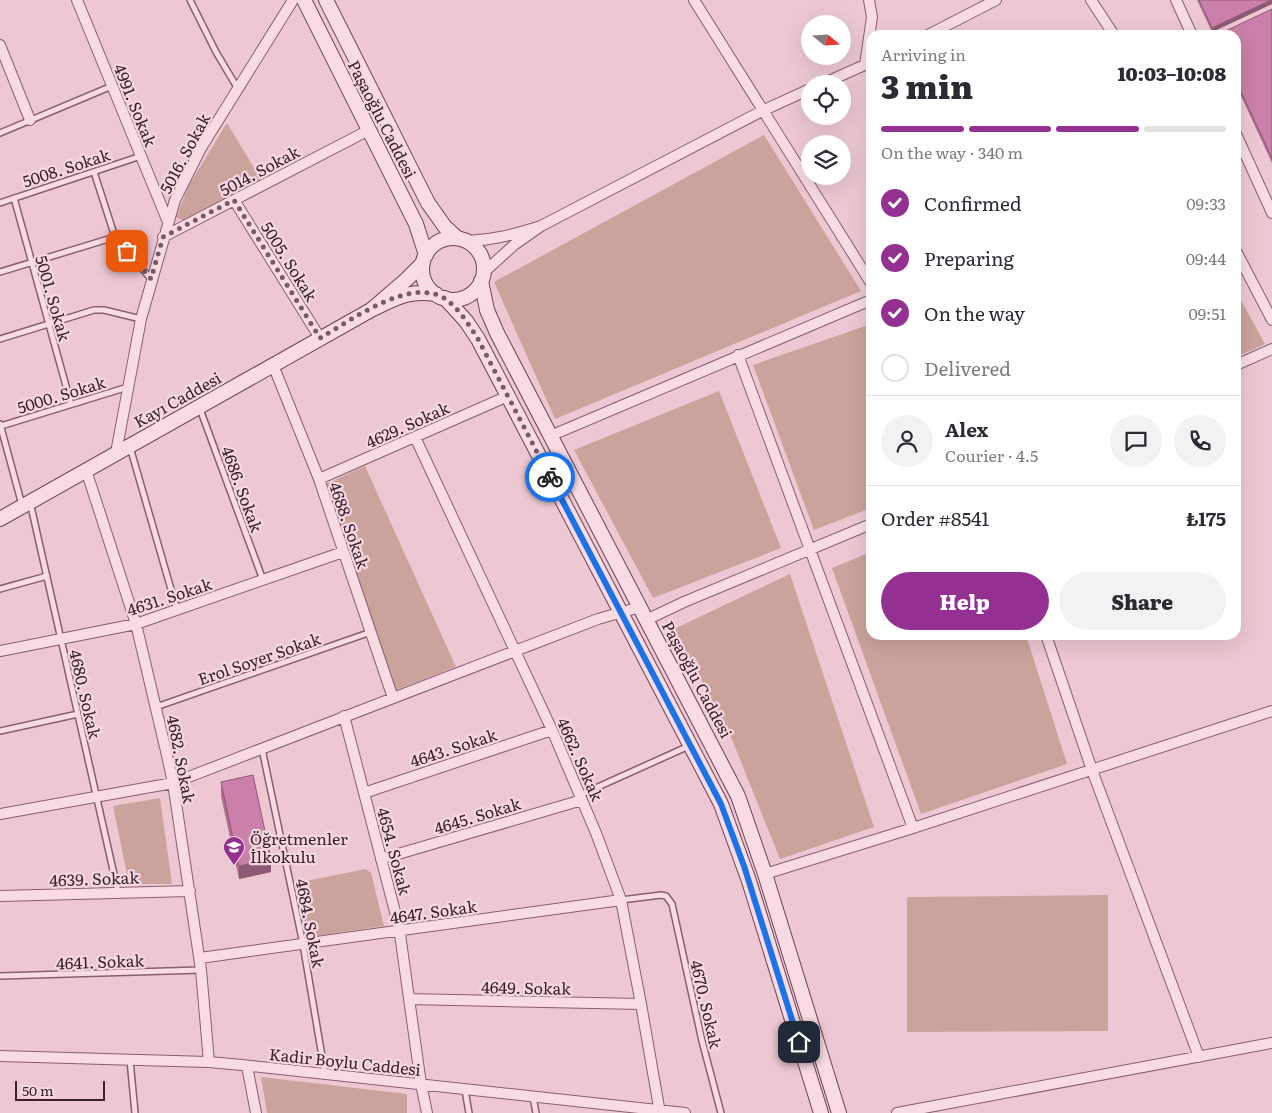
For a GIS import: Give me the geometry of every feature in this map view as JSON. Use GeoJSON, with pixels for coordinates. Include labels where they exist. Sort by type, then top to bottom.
{"type":"FeatureCollection","features":[{"type":"Feature","properties":{"kind":"street","name":"4991. Sokak"},"geometry":{"type":"LineString","coordinates":[[77,0],[168,222]]}},
{"type":"Feature","properties":{"kind":"street","name":"5016. Sokak"},"geometry":{"type":"LineString","coordinates":[[116,453],[140,319],[175,200],[189,169],[293,0]]}},
{"type":"Feature","properties":{"kind":"street","name":"Paşaoğlu Caddesi"},"geometry":{"type":"LineString","coordinates":[[304,0],[416,224],[424,259]]}},
{"type":"Feature","properties":{"kind":"street","name":"Paşaoğlu Caddesi"},"geometry":{"type":"LineString","coordinates":[[326,0],[428,203],[445,228],[462,240]]}},
{"type":"Feature","properties":{"kind":"street"},"geometry":{"type":"LineString","coordinates":[[694,0],[866,275]]}},
{"type":"Feature","properties":{"kind":"street"},"geometry":{"type":"LineString","coordinates":[[869,0],[872,17],[871,30]]}},
{"type":"Feature","properties":{"kind":"street"},"geometry":{"type":"LineString","coordinates":[[938,30],[996,0]]}},
{"type":"Feature","properties":{"kind":"street"},"geometry":{"type":"LineString","coordinates":[[1091,0],[1111,30]]}},
{"type":"Feature","properties":{"kind":"street"},"geometry":{"type":"LineString","coordinates":[[1176,0],[1190,30]]}},
{"type":"Feature","properties":{"kind":"street"},"geometry":{"type":"LineString","coordinates":[[0,46],[3,62],[30,120]]}},
{"type":"Feature","properties":{"kind":"street"},"geometry":{"type":"LineString","coordinates":[[843,75],[866,65]]}},
{"type":"Feature","properties":{"kind":"street"},"geometry":{"type":"LineString","coordinates":[[440,296],[454,300],[464,298],[472,293],[482,277],[514,245],[541,226],[762,111],[801,93]]}},
{"type":"Feature","properties":{"kind":"street","name":"5014. Sokak"},"geometry":{"type":"LineString","coordinates":[[163,237],[368,130]]}},
{"type":"Feature","properties":{"kind":"street"},"geometry":{"type":"LineString","coordinates":[[1241,145],[1272,212]]}},
{"type":"Feature","properties":{"kind":"street","name":"5005. Sokak"},"geometry":{"type":"LineString","coordinates":[[234,200],[320,338]]}},
{"type":"Feature","properties":{"kind":"street"},"geometry":{"type":"LineString","coordinates":[[541,226],[512,236],[490,240],[447,238],[437,242],[429,249],[424,259],[424,279],[428,288],[457,310],[471,329],[508,396],[721,804],[734,837],[821,1113]]}},
{"type":"Feature","properties":{"kind":"street"},"geometry":{"type":"LineString","coordinates":[[462,240],[476,248],[481,256],[482,277]]}},
{"type":"Feature","properties":{"kind":"street","name":"Kayı Caddesi"},"geometry":{"type":"LineString","coordinates":[[371,310],[407,279],[424,259]]}},
{"type":"Feature","properties":{"kind":"street"},"geometry":{"type":"LineString","coordinates":[[1241,261],[1272,320]]}},
{"type":"Feature","properties":{"kind":"street","name":"Paşaoğlu Caddesi"},"geometry":{"type":"LineString","coordinates":[[482,277],[488,310],[497,334],[738,796],[765,874],[838,1113]]}},
{"type":"Feature","properties":{"kind":"street","name":"Kayı Caddesi"},"geometry":{"type":"LineString","coordinates":[[0,519],[371,310],[397,297],[411,293],[440,296]]}},
{"type":"Feature","properties":{"kind":"street"},"geometry":{"type":"LineString","coordinates":[[550,436],[866,302]]}},
{"type":"Feature","properties":{"kind":"street"},"geometry":{"type":"LineString","coordinates":[[1241,363],[1272,349]]}},
{"type":"Feature","properties":{"kind":"street"},"geometry":{"type":"LineString","coordinates":[[738,356],[913,828]]}},
{"type":"Feature","properties":{"kind":"street","name":"4688. Sokak"},"geometry":{"type":"LineString","coordinates":[[274,365],[319,479],[393,698]]}},
{"type":"Feature","properties":{"kind":"street","name":"4629. Sokak"},"geometry":{"type":"LineString","coordinates":[[319,479],[508,396]]}},
{"type":"Feature","properties":{"kind":"street","name":"4662. Sokak"},"geometry":{"type":"LineString","coordinates":[[415,437],[552,730],[596,833],[621,900],[642,1004],[660,1112]]}},
{"type":"Feature","properties":{"kind":"street","name":"4682. Sokak"},"geometry":{"type":"LineString","coordinates":[[86,470],[136,624],[173,782],[200,958],[209,1062]]}},
{"type":"Feature","properties":{"kind":"street"},"geometry":{"type":"LineString","coordinates":[[0,814],[173,782],[598,619],[621,612],[643,613],[684,602],[866,526]]}},
{"type":"Feature","properties":{"kind":"street","name":"4631. Sokak"},"geometry":{"type":"LineString","coordinates":[[0,651],[136,624],[343,552]]}},
{"type":"Feature","properties":{"kind":"street"},"geometry":{"type":"LineString","coordinates":[[1048,640],[1092,770],[1199,1057]]}},
{"type":"Feature","properties":{"kind":"street"},"geometry":{"type":"LineString","coordinates":[[765,874],[913,828],[1272,711]]}},
{"type":"Feature","properties":{"kind":"street","name":"4654. Sokak"},"geometry":{"type":"LineString","coordinates":[[344,716],[400,931],[421,1084],[427,1113]]}},
{"type":"Feature","properties":{"kind":"street","name":"4643. Sokak"},"geometry":{"type":"LineString","coordinates":[[364,793],[552,730]]}},
{"type":"Feature","properties":{"kind":"street","name":"4645. Sokak"},"geometry":{"type":"LineString","coordinates":[[382,859],[581,797]]}},
{"type":"Feature","properties":{"kind":"street","name":"4639. Sokak"},"geometry":{"type":"LineString","coordinates":[[0,896],[190,890]]}},
{"type":"Feature","properties":{"kind":"street","name":"4647. Sokak"},"geometry":{"type":"LineString","coordinates":[[200,958],[621,900]]}},
{"type":"Feature","properties":{"kind":"street","name":"4649. Sokak"},"geometry":{"type":"LineString","coordinates":[[409,999],[642,1004]]}},
{"type":"Feature","properties":{"kind":"street"},"geometry":{"type":"LineString","coordinates":[[897,1113],[1272,1043]]}},
{"type":"Feature","properties":{"kind":"street","name":"Kadir Boylu Caddesi"},"geometry":{"type":"LineString","coordinates":[[0,1056],[209,1062],[533,1096],[593,1106],[686,1113]]}},
{"type":"Feature","properties":{"kind":"street"},"geometry":{"type":"LineString","coordinates":[[248,1066],[256,1113]]}},
{"type":"Feature","properties":{"kind":"lane"},"geometry":{"type":"LineString","coordinates":[[190,0],[216,52],[238,89]]}},
{"type":"Feature","properties":{"kind":"lane"},"geometry":{"type":"LineString","coordinates":[[0,133],[112,86]]}},
{"type":"Feature","properties":{"kind":"lane","name":"5008. Sokak"},"geometry":{"type":"LineString","coordinates":[[0,203],[141,156]]}},
{"type":"Feature","properties":{"kind":"lane"},"geometry":{"type":"LineString","coordinates":[[94,172],[115,237],[151,279]]}},
{"type":"Feature","properties":{"kind":"lane","name":"5001. Sokak"},"geometry":{"type":"LineString","coordinates":[[14,198],[71,404]]}},
{"type":"Feature","properties":{"kind":"lane"},"geometry":{"type":"LineString","coordinates":[[0,272],[115,237]]}},
{"type":"Feature","properties":{"kind":"lane"},"geometry":{"type":"LineString","coordinates":[[0,339],[98,310],[140,319]]}},
{"type":"Feature","properties":{"kind":"lane","name":"5000. Sokak"},"geometry":{"type":"LineString","coordinates":[[0,425],[128,387]]}},
{"type":"Feature","properties":{"kind":"lane","name":"4686. Sokak"},"geometry":{"type":"LineString","coordinates":[[199,407],[263,580]]}},
{"type":"Feature","properties":{"kind":"lane","name":"4680. Sokak"},"geometry":{"type":"LineString","coordinates":[[0,425],[47,576],[118,892]]}},
{"type":"Feature","properties":{"kind":"lane"},"geometry":{"type":"LineString","coordinates":[[130,446],[177,610]]}},
{"type":"Feature","properties":{"kind":"lane"},"geometry":{"type":"LineString","coordinates":[[0,589],[47,576]]}},
{"type":"Feature","properties":{"kind":"lane","name":"Erol Soyer Sokak"},"geometry":{"type":"LineString","coordinates":[[156,707],[371,632]]}},
{"type":"Feature","properties":{"kind":"lane"},"geometry":{"type":"LineString","coordinates":[[0,731],[78,714]]}},
{"type":"Feature","properties":{"kind":"lane","name":"4645. Sokak"},"geometry":{"type":"LineString","coordinates":[[581,797],[691,745]]}},
{"type":"Feature","properties":{"kind":"lane","name":"4684. Sokak"},"geometry":{"type":"LineString","coordinates":[[262,748],[303,944],[325,1074]]}},
{"type":"Feature","properties":{"kind":"lane","name":"4647. Sokak"},"geometry":{"type":"LineString","coordinates":[[621,900],[661,895],[670,900]]}},
{"type":"Feature","properties":{"kind":"lane","name":"4670. Sokak"},"geometry":{"type":"LineString","coordinates":[[670,900],[674,909],[700,1032],[721,1113]]}},
{"type":"Feature","properties":{"kind":"lane","name":"4641. Sokak"},"geometry":{"type":"LineString","coordinates":[[0,976],[201,970]]}},
{"type":"Feature","properties":{"kind":"lane"},"geometry":{"type":"LineString","coordinates":[[130,1060],[136,1113]]}},
{"type":"Feature","properties":{"kind":"lane"},"geometry":{"type":"LineString","coordinates":[[465,1089],[469,1113]]}},
{"type":"Feature","properties":{"kind":"lane"},"geometry":{"type":"LineString","coordinates":[[533,1096],[536,1113]]}},
{"type":"Feature","properties":{"kind":"shaded area"},"geometry":{"type":"Polygon","coordinates":[[[227,123],[262,181],[193,220],[182,220],[176,217],[189,185],[227,123]]]}},
{"type":"Feature","properties":{"kind":"shaded area"},"geometry":{"type":"Polygon","coordinates":[[[764,135],[861,291],[555,419],[494,282],[764,135]]]}},
{"type":"Feature","properties":{"kind":"shaded area"},"geometry":{"type":"Polygon","coordinates":[[[1241,300],[1265,344],[1241,355],[1241,300]]]}},
{"type":"Feature","properties":{"kind":"shaded area"},"geometry":{"type":"Polygon","coordinates":[[[866,326],[866,510],[814,530],[753,365],[866,326]]]}},
{"type":"Feature","properties":{"kind":"shaded area"},"geometry":{"type":"Polygon","coordinates":[[[719,391],[781,548],[653,598],[574,450],[719,391]]]}},
{"type":"Feature","properties":{"kind":"shaded area"},"geometry":{"type":"Polygon","coordinates":[[[365,466],[456,667],[396,690],[326,484],[365,466]]]}},
{"type":"Feature","properties":{"kind":"shaded area"},"geometry":{"type":"Polygon","coordinates":[[[866,554],[866,640],[1028,640],[1067,764],[921,814],[832,568],[866,554]]]}},
{"type":"Feature","properties":{"kind":"shaded area"},"geometry":{"type":"Polygon","coordinates":[[[790,574],[874,827],[780,859],[729,732],[674,629],[790,574]]]}},
{"type":"Feature","properties":{"kind":"shaded area"},"geometry":{"type":"Polygon","coordinates":[[[160,798],[172,884],[129,884],[113,806],[160,798]]]}},
{"type":"Feature","properties":{"kind":"shaded area"},"geometry":{"type":"Polygon","coordinates":[[[366,869],[371,873],[384,926],[308,937],[296,883],[366,869]]]}},
{"type":"Feature","properties":{"kind":"shaded area"},"geometry":{"type":"Polygon","coordinates":[[[1108,895],[1108,1031],[907,1032],[907,897],[1108,895]]]}},
{"type":"Feature","properties":{"kind":"shaded area"},"geometry":{"type":"Polygon","coordinates":[[[261,1077],[407,1094],[407,1113],[267,1113],[261,1077]]]}},
{"type":"Feature","properties":{"kind":"building"},"geometry":{"type":"Polygon","coordinates":[[[1199,0],[1271,0],[1212,28],[1199,0]]]}},
{"type":"Feature","properties":{"kind":"building"},"geometry":{"type":"Polygon","coordinates":[[[1272,9],[1272,158],[1241,92],[1241,30],[1228,30],[1272,9]]]}},
{"type":"Feature","properties":{"kind":"building"},"geometry":{"type":"Polygon","coordinates":[[[253,775],[271,859],[239,866],[221,782],[253,775]]]}},
{"type":"Feature","properties":{"kind":"way so far"},"geometry":{"type":"LineString","coordinates":[[127,251],[151,279],[163,237],[234,200],[320,338],[397,297],[423,292],[436,294],[444,298],[457,310],[478,339],[550,477]]}},
{"type":"Feature","properties":{"kind":"place","name":"Öğretmenler İlkokulu"},"geometry":{"type":"Point","coordinates":[234,866]}},
{"type":"Feature","properties":{"kind":"route"},"geometry":{"type":"LineString","coordinates":[[550,477],[721,804],[744,866],[799,1042]]}}]}
